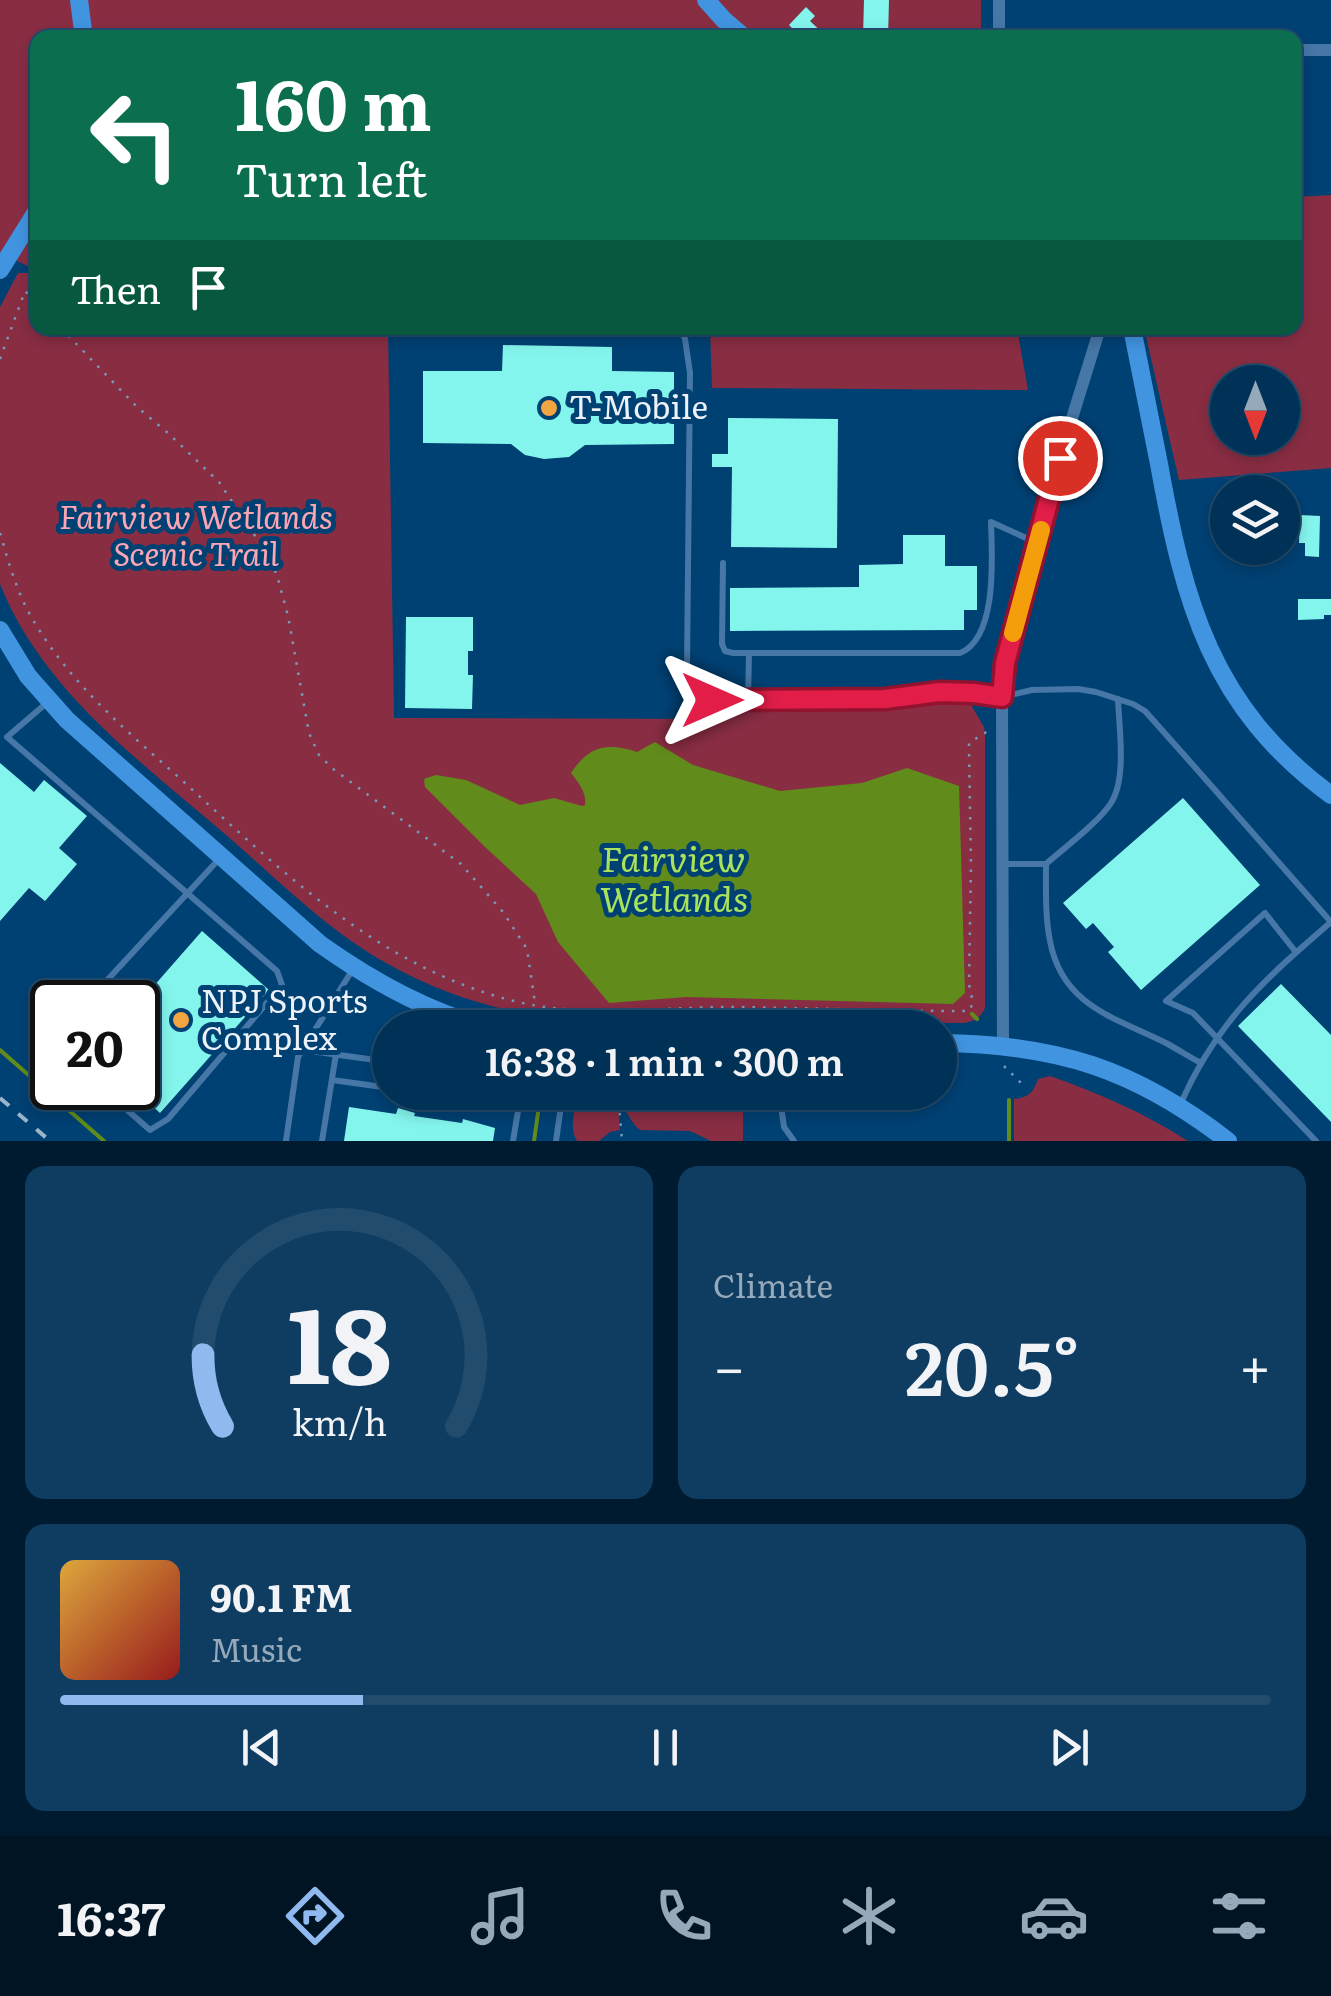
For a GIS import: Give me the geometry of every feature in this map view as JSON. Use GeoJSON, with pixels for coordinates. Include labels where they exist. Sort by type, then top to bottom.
{"type":"FeatureCollection","features":[{"type":"Feature","properties":{"kind":"main road"},"geometry":{"type":"LineString","coordinates":[[79,0],[83,30]]}},
{"type":"Feature","properties":{"kind":"main road"},"geometry":{"type":"LineString","coordinates":[[706,0],[736,30]]}},
{"type":"Feature","properties":{"kind":"main road"},"geometry":{"type":"LineString","coordinates":[[0,270],[30,222]]}},
{"type":"Feature","properties":{"kind":"main road"},"geometry":{"type":"LineString","coordinates":[[1133,335],[1174,543],[1199,625],[1225,679],[1252,720],[1297,768],[1331,795]]}},
{"type":"Feature","properties":{"kind":"main road"},"geometry":{"type":"LineString","coordinates":[[0,630],[28,676],[67,720],[320,944],[354,968],[436,1010]]}},
{"type":"Feature","properties":{"kind":"main road"},"geometry":{"type":"LineString","coordinates":[[957,1045],[1027,1048],[1089,1063],[1179,1106],[1228,1141]]}},
{"type":"Feature","properties":{"kind":"street"},"geometry":{"type":"LineString","coordinates":[[999,0],[999,30]]}},
{"type":"Feature","properties":{"kind":"street"},"geometry":{"type":"LineString","coordinates":[[1302,50],[1331,50]]}},
{"type":"Feature","properties":{"kind":"street"},"geometry":{"type":"LineString","coordinates":[[1069,428],[1098,335]]}},
{"type":"Feature","properties":{"kind":"street"},"geometry":{"type":"LineString","coordinates":[[1002,697],[1003,1046]]}},
{"type":"Feature","properties":{"kind":"lane"},"geometry":{"type":"LineString","coordinates":[[683,335],[690,373],[687,668],[694,687],[702,695],[712,700],[885,699],[940,692],[1002,697],[1032,690],[1078,689],[1118,698],[1144,711],[1331,922],[1238,1009],[1200,1062],[1179,1106]]}},
{"type":"Feature","properties":{"kind":"lane"},"geometry":{"type":"LineString","coordinates":[[1002,697],[1005,663],[1060,458]]}},
{"type":"Feature","properties":{"kind":"lane"},"geometry":{"type":"LineString","coordinates":[[722,563],[725,650],[960,653],[969,650],[977,640],[990,599],[994,580],[991,522],[1038,543]]}},
{"type":"Feature","properties":{"kind":"lane"},"geometry":{"type":"LineString","coordinates":[[748,700],[749,653]]}},
{"type":"Feature","properties":{"kind":"lane"},"geometry":{"type":"LineString","coordinates":[[1002,864],[1046,864],[1111,802],[1120,766],[1118,698]]}},
{"type":"Feature","properties":{"kind":"lane"},"geometry":{"type":"LineString","coordinates":[[49,701],[3,733],[277,971],[282,984],[168,1119],[150,1130],[127,1110]]}},
{"type":"Feature","properties":{"kind":"lane"},"geometry":{"type":"LineString","coordinates":[[107,980],[221,856]]}},
{"type":"Feature","properties":{"kind":"lane"},"geometry":{"type":"LineString","coordinates":[[1046,864],[1050,943],[1067,982],[1083,1000],[1105,1015],[1200,1062]]}},
{"type":"Feature","properties":{"kind":"lane"},"geometry":{"type":"LineString","coordinates":[[1295,952],[1265,913],[1166,1000],[1193,1014],[1316,1141]]}},
{"type":"Feature","properties":{"kind":"lane"},"geometry":{"type":"LineString","coordinates":[[286,1141],[298,1057],[354,968]]}},
{"type":"Feature","properties":{"kind":"lane"},"geometry":{"type":"LineString","coordinates":[[303,1050],[372,1059]]}},
{"type":"Feature","properties":{"kind":"lane"},"geometry":{"type":"LineString","coordinates":[[322,1141],[336,1054]]}},
{"type":"Feature","properties":{"kind":"lane"},"geometry":{"type":"LineString","coordinates":[[332,1080],[372,1086]]}},
{"type":"Feature","properties":{"kind":"lane"},"geometry":{"type":"LineString","coordinates":[[513,1141],[518,1110]]}},
{"type":"Feature","properties":{"kind":"lane"},"geometry":{"type":"LineString","coordinates":[[556,1141],[560,1110]]}},
{"type":"Feature","properties":{"kind":"lane"},"geometry":{"type":"LineString","coordinates":[[782,1110],[784,1127],[794,1141]]}},
{"type":"Feature","properties":{"kind":"path"},"geometry":{"type":"LineString","coordinates":[[0,359],[25,291],[30,296]]}},
{"type":"Feature","properties":{"kind":"path"},"geometry":{"type":"LineString","coordinates":[[67,335],[228,493],[277,575],[314,746],[332,768],[462,864],[504,912],[527,949],[535,1005]]}},
{"type":"Feature","properties":{"kind":"path"},"geometry":{"type":"LineString","coordinates":[[0,533],[27,608],[54,653],[93,699],[259,850],[358,928],[416,963],[507,999],[535,1005],[597,1010],[969,1011],[973,1003],[968,984],[972,865],[969,749],[970,743],[1002,721]]}},
{"type":"Feature","properties":{"kind":"path"},"geometry":{"type":"LineString","coordinates":[[1004,1066],[1026,1088]]}},
{"type":"Feature","properties":{"kind":"path"},"geometry":{"type":"LineString","coordinates":[[619,1110],[622,1141]]}},
{"type":"Feature","properties":{"kind":"green space"},"geometry":{"type":"Polygon","coordinates":[[[0,0],[981,0],[981,30],[30,30],[30,267],[0,252],[0,0]]]}},
{"type":"Feature","properties":{"kind":"green space"},"geometry":{"type":"Polygon","coordinates":[[[1331,195],[1331,468],[1179,480],[1146,335],[1302,335],[1302,197],[1331,195]]]}},
{"type":"Feature","properties":{"kind":"green space","name":"Fairview Wetlands Scenic Trail"},"geometry":{"type":"Polygon","coordinates":[[[18,273],[30,273],[30,335],[388,335],[394,718],[729,719],[729,706],[970,703],[985,734],[985,1008],[974,1020],[964,1023],[957,1023],[957,1010],[508,1010],[433,986],[367,951],[326,922],[100,725],[42,660],[0,584],[0,307],[18,273]]]}},
{"type":"Feature","properties":{"kind":"green space"},"geometry":{"type":"Polygon","coordinates":[[[710,335],[1018,335],[1028,390],[712,388],[710,335]]]}},
{"type":"Feature","properties":{"kind":"green space"},"geometry":{"type":"Polygon","coordinates":[[[1050,1076],[1121,1104],[1188,1141],[1014,1141],[1014,1099],[1027,1096],[1038,1079],[1050,1076]]]}},
{"type":"Feature","properties":{"kind":"green space"},"geometry":{"type":"Polygon","coordinates":[[[575,1110],[618,1110],[620,1130],[599,1141],[577,1141],[573,1124],[575,1110]]]}},
{"type":"Feature","properties":{"kind":"green space"},"geometry":{"type":"Polygon","coordinates":[[[624,1110],[743,1110],[743,1141],[711,1141],[690,1131],[640,1130],[624,1110]]]}},
{"type":"Feature","properties":{"kind":"water","name":"Fairview Wetlands"},"geometry":{"type":"Polygon","coordinates":[[[655,742],[693,765],[780,791],[862,783],[907,768],[959,786],[965,993],[953,1004],[686,997],[609,1003],[558,942],[536,894],[425,787],[424,779],[436,775],[466,780],[520,805],[554,798],[582,806],[583,792],[571,773],[585,757],[607,747],[637,752],[655,742]]]}},
{"type":"Feature","properties":{"kind":"building"},"geometry":{"type":"Polygon","coordinates":[[[864,0],[889,0],[888,30],[863,30],[864,0]]]}},
{"type":"Feature","properties":{"kind":"building"},"geometry":{"type":"Polygon","coordinates":[[[806,7],[815,16],[810,21],[820,30],[794,30],[789,25],[806,7]]]}},
{"type":"Feature","properties":{"kind":"building","name":"T-Mobile"},"geometry":{"type":"Polygon","coordinates":[[[503,345],[612,347],[612,371],[674,372],[674,444],[585,445],[569,457],[544,459],[525,455],[511,444],[423,443],[423,371],[502,371],[503,345]]]}},
{"type":"Feature","properties":{"kind":"building"},"geometry":{"type":"Polygon","coordinates":[[[728,418],[838,419],[837,548],[731,547],[732,467],[712,467],[712,454],[728,454],[728,418]]]}},
{"type":"Feature","properties":{"kind":"building"},"geometry":{"type":"Polygon","coordinates":[[[1300,515],[1320,516],[1319,557],[1305,556],[1305,543],[1300,543],[1300,515]]]}},
{"type":"Feature","properties":{"kind":"building"},"geometry":{"type":"Polygon","coordinates":[[[903,535],[945,535],[945,566],[977,566],[977,610],[964,610],[964,630],[730,631],[730,588],[859,587],[859,565],[903,564],[903,535]]]}},
{"type":"Feature","properties":{"kind":"building"},"geometry":{"type":"Polygon","coordinates":[[[1298,599],[1331,599],[1331,615],[1298,620],[1298,599]]]}},
{"type":"Feature","properties":{"kind":"building"},"geometry":{"type":"Polygon","coordinates":[[[406,617],[473,617],[473,651],[468,651],[468,675],[473,675],[472,709],[405,708],[406,617]]]}},
{"type":"Feature","properties":{"kind":"building"},"geometry":{"type":"Polygon","coordinates":[[[0,763],[34,792],[44,780],[87,816],[59,848],[77,864],[45,901],[29,888],[0,921],[0,763]]]}},
{"type":"Feature","properties":{"kind":"building"},"geometry":{"type":"Polygon","coordinates":[[[1183,798],[1260,885],[1141,990],[1108,952],[1114,947],[1093,923],[1086,929],[1063,903],[1183,798]]]}},
{"type":"Feature","properties":{"kind":"building"},"geometry":{"type":"Polygon","coordinates":[[[202,931],[269,990],[160,1113],[157,1110],[160,1110],[159,980],[202,931]]]}},
{"type":"Feature","properties":{"kind":"building"},"geometry":{"type":"Polygon","coordinates":[[[1281,984],[1331,1035],[1331,1122],[1238,1026],[1281,984]]]}},
{"type":"Feature","properties":{"kind":"building"},"geometry":{"type":"Polygon","coordinates":[[[349,1107],[396,1114],[397,1110],[405,1110],[415,1113],[414,1116],[462,1123],[463,1119],[495,1128],[493,1141],[344,1141],[349,1107]]]}},
{"type":"Feature","properties":{"kind":"waterway"},"geometry":{"type":"LineString","coordinates":[[972,1014],[977,1019]]}},
{"type":"Feature","properties":{"kind":"waterway"},"geometry":{"type":"LineString","coordinates":[[0,1050],[104,1141]]}},
{"type":"Feature","properties":{"kind":"waterway"},"geometry":{"type":"LineString","coordinates":[[1009,1100],[1009,1141]]}},
{"type":"Feature","properties":{"kind":"waterway"},"geometry":{"type":"LineString","coordinates":[[534,1141],[538,1110]]}},
{"type":"Feature","properties":{"kind":"railway"},"geometry":{"type":"LineString","coordinates":[[0,1098],[50,1141]]}},
{"type":"Feature","properties":{"kind":"slow traffic"},"geometry":{"type":"LineString","coordinates":[[1013,633],[1041,530]]}},
{"type":"Feature","properties":{"kind":"place","name":"T-Mobile"},"geometry":{"type":"Point","coordinates":[549,408]}},
{"type":"Feature","properties":{"kind":"place","name":"NPJ Sports Complex"},"geometry":{"type":"Point","coordinates":[181,1020]}},
{"type":"Feature","properties":{"kind":"route"},"geometry":{"type":"LineString","coordinates":[[712,700],[885,699],[940,692],[1002,697],[1005,663],[1060,458]]}}]}
